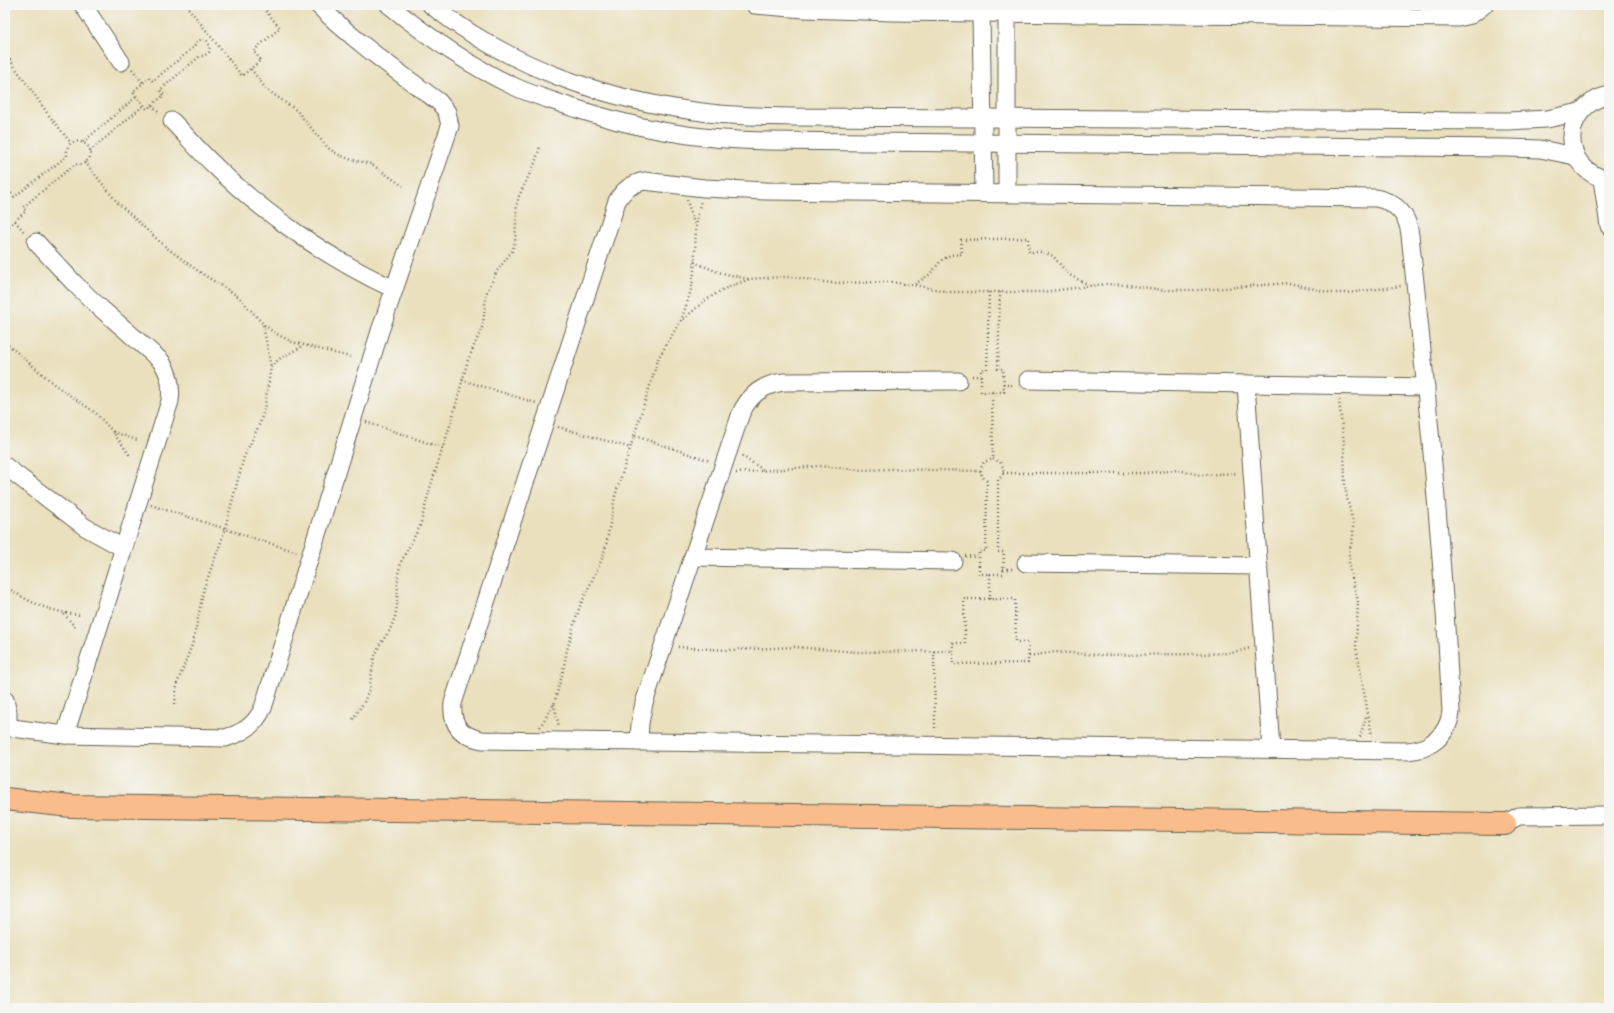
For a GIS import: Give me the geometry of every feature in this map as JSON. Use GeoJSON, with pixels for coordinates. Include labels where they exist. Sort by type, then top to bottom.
{"type":"FeatureCollection","features":[{"type":"Feature","properties":{"kind":"main road"},"geometry":{"type":"LineString","coordinates":[[5,799],[33,803],[86,806],[1505,824]]}},
{"type":"Feature","properties":{"kind":"street"},"geometry":{"type":"LineString","coordinates":[[84,5],[121,62]]}},
{"type":"Feature","properties":{"kind":"street"},"geometry":{"type":"LineString","coordinates":[[5,700],[8,713],[7,727],[65,735],[225,738],[237,735],[247,729],[264,708],[394,289],[448,132],[449,119],[444,107],[439,102],[373,55],[347,33],[318,5]]}},
{"type":"Feature","properties":{"kind":"street"},"geometry":{"type":"LineString","coordinates":[[390,5],[430,38],[458,56],[515,87],[576,109],[639,126],[703,138],[733,140],[1508,148],[1540,149],[1575,156]]}},
{"type":"Feature","properties":{"kind":"street"},"geometry":{"type":"LineString","coordinates":[[431,5],[466,30],[522,61],[580,84],[641,102],[702,112],[733,115],[1510,121],[1547,119],[1580,112]]}},
{"type":"Feature","properties":{"kind":"street"},"geometry":{"type":"LineString","coordinates":[[755,5],[848,11],[1458,18],[1471,15],[1484,5]]}},
{"type":"Feature","properties":{"kind":"street"},"geometry":{"type":"LineString","coordinates":[[982,12],[984,193]]}},
{"type":"Feature","properties":{"kind":"street"},"geometry":{"type":"LineString","coordinates":[[1007,13],[1007,193]]}},
{"type":"Feature","properties":{"kind":"street"},"geometry":{"type":"LineString","coordinates":[[1609,95],[1593,100],[1580,112],[1572,129],[1572,147],[1575,156],[1586,170],[1605,179],[1609,226]]}},
{"type":"Feature","properties":{"kind":"street"},"geometry":{"type":"LineString","coordinates":[[172,121],[212,164],[237,186],[289,226],[362,274],[394,289]]}},
{"type":"Feature","properties":{"kind":"street"},"geometry":{"type":"LineString","coordinates":[[644,181],[704,188],[766,191],[1376,198],[1391,202],[1402,213],[1409,227],[1426,387],[1447,629],[1450,720],[1442,735],[1429,746],[1422,749],[1407,751],[482,740],[466,735],[456,724],[452,710],[453,703],[615,208],[621,195],[631,185],[644,181]]}},
{"type":"Feature","properties":{"kind":"street"},"geometry":{"type":"LineString","coordinates":[[36,242],[97,305],[155,354],[166,368],[171,385],[170,402],[65,735]]}},
{"type":"Feature","properties":{"kind":"street"},"geometry":{"type":"LineString","coordinates":[[1028,380],[1426,387]]}},
{"type":"Feature","properties":{"kind":"street"},"geometry":{"type":"LineString","coordinates":[[639,742],[640,723],[644,703],[741,413],[749,399],[760,389],[772,384],[784,382],[958,381]]}},
{"type":"Feature","properties":{"kind":"street"},"geometry":{"type":"LineString","coordinates":[[1246,384],[1271,750]]}},
{"type":"Feature","properties":{"kind":"street"},"geometry":{"type":"LineString","coordinates":[[5,466],[84,528],[123,548]]}},
{"type":"Feature","properties":{"kind":"street"},"geometry":{"type":"LineString","coordinates":[[693,557],[953,561]]}},
{"type":"Feature","properties":{"kind":"street"},"geometry":{"type":"LineString","coordinates":[[1026,563],[1259,566]]}},
{"type":"Feature","properties":{"kind":"street"},"geometry":{"type":"LineString","coordinates":[[1505,824],[1509,820],[1519,816],[1609,815]]}},
{"type":"Feature","properties":{"kind":"path"},"geometry":{"type":"LineString","coordinates":[[186,5],[242,76],[261,60],[253,51],[280,28],[261,5]]}},
{"type":"Feature","properties":{"kind":"path"},"geometry":{"type":"LineString","coordinates":[[209,43],[213,39]]}},
{"type":"Feature","properties":{"kind":"path"},"geometry":{"type":"LineString","coordinates":[[203,40],[209,43],[210,49],[207,55],[200,56],[160,90],[164,94],[147,110],[133,92],[150,77],[153,81],[194,47],[197,41],[203,40]]}},
{"type":"Feature","properties":{"kind":"path"},"geometry":{"type":"LineString","coordinates":[[5,53],[48,114],[71,143]]}},
{"type":"Feature","properties":{"kind":"path"},"geometry":{"type":"LineString","coordinates":[[251,69],[266,89],[296,110],[328,148],[349,159],[371,164],[402,186]]}},
{"type":"Feature","properties":{"kind":"path"},"geometry":{"type":"LineString","coordinates":[[83,142],[136,97]]}},
{"type":"Feature","properties":{"kind":"path"},"geometry":{"type":"LineString","coordinates":[[90,151],[144,105]]}},
{"type":"Feature","properties":{"kind":"path"},"geometry":{"type":"LineString","coordinates":[[5,198],[11,193],[14,197],[67,156],[68,147],[71,143],[79,141],[87,145],[90,151],[89,159],[86,162],[79,165],[74,164],[23,207],[26,211],[8,227],[5,223]]}},
{"type":"Feature","properties":{"kind":"path"},"geometry":{"type":"LineString","coordinates":[[353,719],[369,690],[374,658],[380,644],[390,630],[395,617],[398,576],[401,562],[420,526],[462,380],[474,345],[483,325],[486,294],[497,271],[512,251],[515,242],[517,204],[519,196],[535,163],[540,146]]}},
{"type":"Feature","properties":{"kind":"path"},"geometry":{"type":"LineString","coordinates":[[86,162],[117,202],[149,232],[200,273],[239,297],[263,324],[282,338],[303,346],[350,357]]}},
{"type":"Feature","properties":{"kind":"path"},"geometry":{"type":"LineString","coordinates":[[683,186],[695,226]]}},
{"type":"Feature","properties":{"kind":"path"},"geometry":{"type":"LineString","coordinates":[[680,322],[690,295],[694,262],[695,226],[704,188]]}},
{"type":"Feature","properties":{"kind":"path"},"geometry":{"type":"LineString","coordinates":[[914,285],[929,275],[942,260],[950,255],[962,254],[962,240],[1028,238],[1030,252],[1043,252],[1053,256],[1068,274],[1089,285]]}},
{"type":"Feature","properties":{"kind":"path"},"geometry":{"type":"LineString","coordinates":[[694,262],[718,272],[749,279]]}},
{"type":"Feature","properties":{"kind":"path"},"geometry":{"type":"LineString","coordinates":[[989,292],[987,369],[981,370],[981,392],[1004,392],[1003,369],[998,369],[1000,292]]}},
{"type":"Feature","properties":{"kind":"path"},"geometry":{"type":"LineString","coordinates":[[175,704],[177,684],[193,642],[204,588],[215,559],[244,457],[264,410],[272,367],[263,324]]}},
{"type":"Feature","properties":{"kind":"path"},"geometry":{"type":"LineString","coordinates":[[5,342],[55,385],[96,413],[113,432],[131,457]]}},
{"type":"Feature","properties":{"kind":"path"},"geometry":{"type":"LineString","coordinates":[[272,367],[279,360],[303,346]]}},
{"type":"Feature","properties":{"kind":"path"},"geometry":{"type":"LineString","coordinates":[[462,380],[631,448]]}},
{"type":"Feature","properties":{"kind":"path"},"geometry":{"type":"LineString","coordinates":[[1337,385],[1344,444],[1346,498],[1353,523],[1353,537],[1349,552],[1349,567],[1358,601],[1356,647],[1374,751]]}},
{"type":"Feature","properties":{"kind":"path"},"geometry":{"type":"LineString","coordinates":[[992,392],[993,459]]}},
{"type":"Feature","properties":{"kind":"path"},"geometry":{"type":"LineString","coordinates":[[354,418],[443,448]]}},
{"type":"Feature","properties":{"kind":"path"},"geometry":{"type":"LineString","coordinates":[[113,432],[137,440]]}},
{"type":"Feature","properties":{"kind":"path"},"geometry":{"type":"LineString","coordinates":[[635,436],[722,469],[765,471],[819,466],[861,470],[889,469],[981,471]]}},
{"type":"Feature","properties":{"kind":"path"},"geometry":{"type":"LineString","coordinates":[[729,448],[765,471]]}},
{"type":"Feature","properties":{"kind":"path"},"geometry":{"type":"LineString","coordinates":[[993,459],[1000,462],[1003,472],[998,480],[998,552],[1004,552],[1003,574],[979,574],[979,551],[986,551],[987,481],[983,478],[981,471],[984,462],[993,459]]}},
{"type":"Feature","properties":{"kind":"path"},"geometry":{"type":"LineString","coordinates":[[1003,472],[1144,473],[1178,470],[1200,475],[1211,475],[1252,472]]}},
{"type":"Feature","properties":{"kind":"path"},"geometry":{"type":"LineString","coordinates":[[138,500],[310,557]]}},
{"type":"Feature","properties":{"kind":"path"},"geometry":{"type":"LineString","coordinates":[[990,574],[990,599]]}},
{"type":"Feature","properties":{"kind":"path"},"geometry":{"type":"LineString","coordinates":[[5,585],[23,598],[38,605],[64,613],[80,614]]}},
{"type":"Feature","properties":{"kind":"path"},"geometry":{"type":"LineString","coordinates":[[964,599],[1015,599],[1016,642],[1029,642],[1028,663],[953,664],[953,651],[953,643],[965,643],[964,599]]}},
{"type":"Feature","properties":{"kind":"path"},"geometry":{"type":"LineString","coordinates":[[64,613],[77,629]]}},
{"type":"Feature","properties":{"kind":"path"},"geometry":{"type":"LineString","coordinates":[[1028,656],[1055,652],[1102,655],[1232,653],[1264,644]]}},
{"type":"Feature","properties":{"kind":"path"},"geometry":{"type":"LineString","coordinates":[[663,646],[728,650],[795,647],[858,652],[953,651]]}},
{"type":"Feature","properties":{"kind":"path"},"geometry":{"type":"LineString","coordinates":[[934,651],[935,745]]}},
{"type":"Feature","properties":{"kind":"path"},"geometry":{"type":"LineString","coordinates":[[554,704],[562,741]]}},
{"type":"Feature","properties":{"kind":"path"},"geometry":{"type":"LineString","coordinates":[[1356,750],[1367,710]]}}]}
